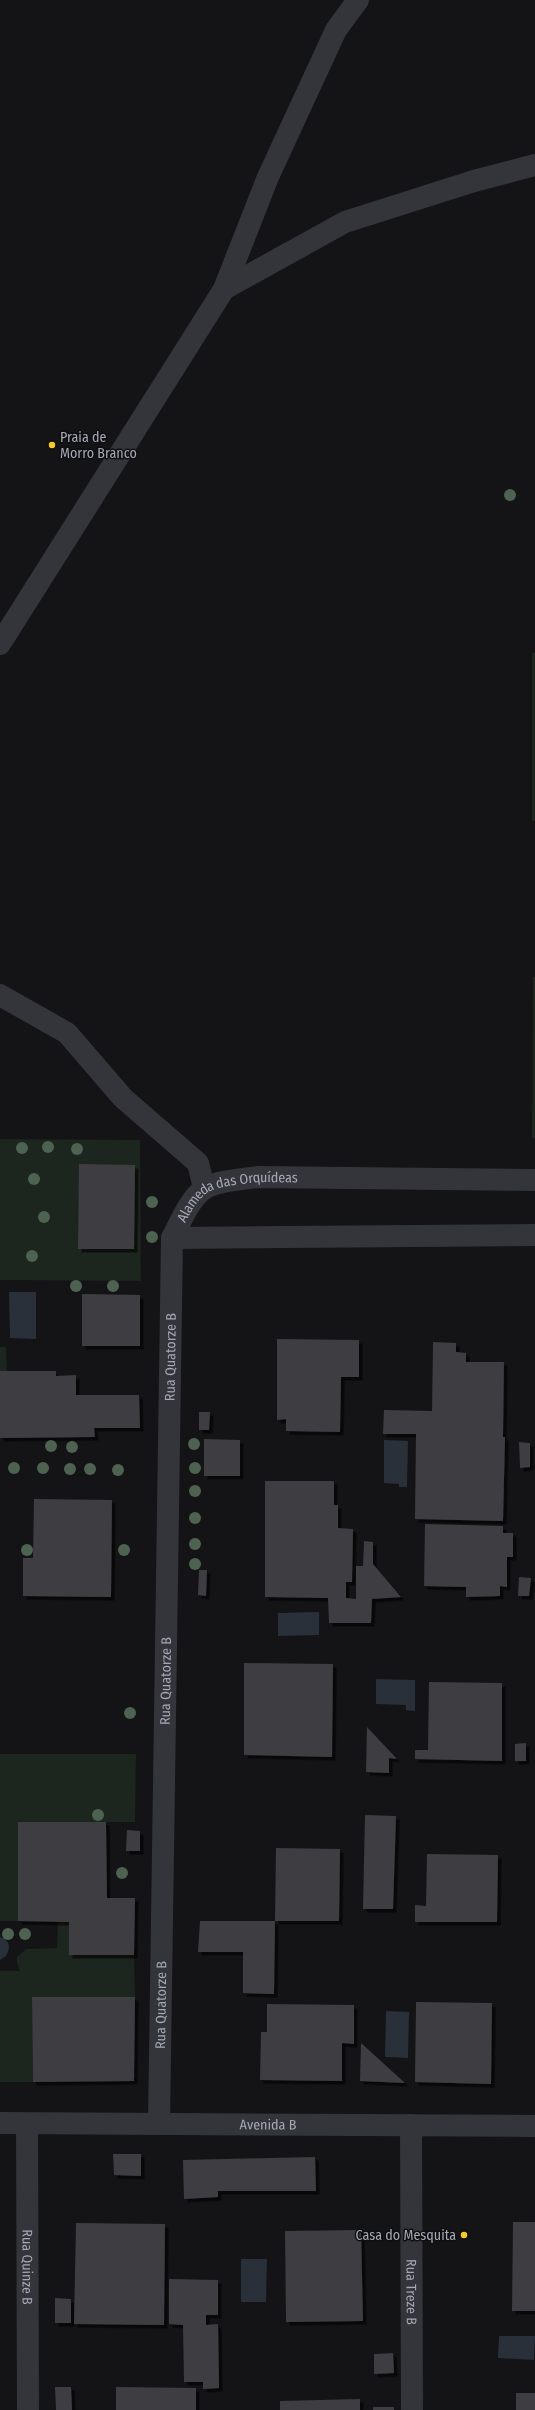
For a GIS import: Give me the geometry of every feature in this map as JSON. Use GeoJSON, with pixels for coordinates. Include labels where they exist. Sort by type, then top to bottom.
{"type":"FeatureCollection","features":[{"type":"Feature","properties":{"kind":"street"},"geometry":{"type":"LineString","coordinates":[[0,644],[224,289],[268,177],[333,37],[358,0]]}},
{"type":"Feature","properties":{"kind":"street"},"geometry":{"type":"LineString","coordinates":[[224,289],[346,222],[474,180],[535,165]]}},
{"type":"Feature","properties":{"kind":"street"},"geometry":{"type":"LineString","coordinates":[[0,995],[67,1033],[123,1098],[198,1163],[204,1188]]}},
{"type":"Feature","properties":{"kind":"street","name":"Alameda das Orquídeas"},"geometry":{"type":"LineString","coordinates":[[535,1180],[258,1177],[230,1181],[204,1188],[187,1208],[172,1238],[535,1235]]}},
{"type":"Feature","properties":{"kind":"street","name":"Rua Quatorze B"},"geometry":{"type":"LineString","coordinates":[[159,2124],[172,1238]]}},
{"type":"Feature","properties":{"kind":"street","name":"Avenida B"},"geometry":{"type":"LineString","coordinates":[[0,2124],[535,2126]]}},
{"type":"Feature","properties":{"kind":"street","name":"Rua Quinze B"},"geometry":{"type":"LineString","coordinates":[[27,2124],[28,2410]]}},
{"type":"Feature","properties":{"kind":"street","name":"Rua Treze B"},"geometry":{"type":"LineString","coordinates":[[411,2125],[412,2410]]}},
{"type":"Feature","properties":{"kind":"shaded area"},"geometry":{"type":"Polygon","coordinates":[[[532,653],[535,653],[535,821],[532,821],[532,653]]]}},
{"type":"Feature","properties":{"kind":"shaded area"},"geometry":{"type":"Polygon","coordinates":[[[533,977],[535,977],[535,1138],[532,1138],[533,977]]]}},
{"type":"Feature","properties":{"kind":"shaded area"},"geometry":{"type":"Polygon","coordinates":[[[0,1139],[140,1140],[141,1281],[0,1280],[0,1139]]]}},
{"type":"Feature","properties":{"kind":"shaded area"},"geometry":{"type":"Polygon","coordinates":[[[9,1292],[36,1292],[36,1339],[10,1338],[9,1292]]]}},
{"type":"Feature","properties":{"kind":"shaded area"},"geometry":{"type":"Polygon","coordinates":[[[0,1347],[6,1347],[7,1371],[0,1371],[0,1347]]]}},
{"type":"Feature","properties":{"kind":"shaded area"},"geometry":{"type":"Polygon","coordinates":[[[384,1440],[408,1441],[407,1487],[399,1487],[399,1484],[384,1483],[384,1440]]]}},
{"type":"Feature","properties":{"kind":"shaded area"},"geometry":{"type":"Polygon","coordinates":[[[319,1612],[319,1635],[278,1636],[278,1613],[319,1612]]]}},
{"type":"Feature","properties":{"kind":"shaded area"},"geometry":{"type":"Polygon","coordinates":[[[376,1679],[415,1680],[415,1711],[406,1710],[406,1705],[376,1704],[376,1679]]]}},
{"type":"Feature","properties":{"kind":"shaded area"},"geometry":{"type":"Polygon","coordinates":[[[0,1754],[136,1754],[135,1822],[18,1822],[18,1921],[0,1921],[0,1754]]]}},
{"type":"Feature","properties":{"kind":"shaded area"},"geometry":{"type":"Polygon","coordinates":[[[58,1921],[69,1922],[69,1955],[134,1955],[135,1997],[32,1997],[33,2082],[0,2082],[0,1971],[20,1971],[17,1963],[17,1957],[26,1949],[57,1948],[58,1921]]]}},
{"type":"Feature","properties":{"kind":"shaded area"},"geometry":{"type":"Polygon","coordinates":[[[0,1937],[8,1942],[9,1950],[6,1956],[0,1960],[0,1937]]]}},
{"type":"Feature","properties":{"kind":"shaded area"},"geometry":{"type":"Polygon","coordinates":[[[386,2011],[409,2012],[408,2058],[385,2057],[386,2011]]]}},
{"type":"Feature","properties":{"kind":"shaded area"},"geometry":{"type":"Polygon","coordinates":[[[241,2259],[267,2259],[266,2302],[241,2302],[241,2259]]]}},
{"type":"Feature","properties":{"kind":"shaded area"},"geometry":{"type":"Polygon","coordinates":[[[499,2336],[535,2336],[534,2360],[498,2358],[499,2336]]]}},
{"type":"Feature","properties":{"kind":"building"},"geometry":{"type":"Polygon","coordinates":[[[79,1164],[135,1165],[134,1249],[78,1249],[79,1164]]]}},
{"type":"Feature","properties":{"kind":"building"},"geometry":{"type":"Polygon","coordinates":[[[82,1294],[140,1295],[140,1346],[82,1346],[82,1294]]]}},
{"type":"Feature","properties":{"kind":"building"},"geometry":{"type":"Polygon","coordinates":[[[277,1339],[359,1340],[359,1377],[341,1377],[340,1432],[286,1431],[286,1419],[277,1420],[277,1339]]]}},
{"type":"Feature","properties":{"kind":"building"},"geometry":{"type":"Polygon","coordinates":[[[433,1342],[456,1343],[456,1352],[466,1353],[466,1362],[504,1362],[503,1437],[505,1437],[503,1521],[415,1519],[416,1434],[383,1434],[384,1410],[432,1411],[433,1342]]]}},
{"type":"Feature","properties":{"kind":"building"},"geometry":{"type":"Polygon","coordinates":[[[0,1371],[56,1371],[56,1376],[76,1375],[76,1395],[139,1395],[140,1428],[94,1428],[95,1437],[0,1438],[0,1371]]]}},
{"type":"Feature","properties":{"kind":"building"},"geometry":{"type":"Polygon","coordinates":[[[199,1412],[210,1412],[209,1430],[199,1430],[199,1412]]]}},
{"type":"Feature","properties":{"kind":"building"},"geometry":{"type":"Polygon","coordinates":[[[204,1439],[240,1440],[240,1476],[204,1476],[204,1439]]]}},
{"type":"Feature","properties":{"kind":"building"},"geometry":{"type":"Polygon","coordinates":[[[519,1442],[530,1443],[530,1467],[520,1468],[519,1442]]]}},
{"type":"Feature","properties":{"kind":"building"},"geometry":{"type":"Polygon","coordinates":[[[265,1481],[334,1481],[334,1505],[338,1505],[338,1528],[353,1529],[352,1582],[346,1582],[346,1598],[356,1599],[356,1566],[363,1566],[364,1541],[373,1542],[373,1564],[401,1597],[372,1599],[371,1623],[329,1623],[328,1598],[265,1597],[265,1481]]]}},
{"type":"Feature","properties":{"kind":"building"},"geometry":{"type":"Polygon","coordinates":[[[34,1499],[112,1500],[111,1597],[23,1596],[23,1558],[33,1558],[34,1499]]]}},
{"type":"Feature","properties":{"kind":"building"},"geometry":{"type":"Polygon","coordinates":[[[425,1524],[503,1526],[503,1533],[513,1533],[513,1557],[507,1557],[507,1587],[500,1586],[500,1596],[466,1597],[466,1587],[424,1586],[425,1524]]]}},
{"type":"Feature","properties":{"kind":"building"},"geometry":{"type":"Polygon","coordinates":[[[199,1570],[207,1570],[206,1596],[198,1595],[199,1570]]]}},
{"type":"Feature","properties":{"kind":"building"},"geometry":{"type":"Polygon","coordinates":[[[519,1577],[531,1578],[529,1596],[518,1596],[519,1577]]]}},
{"type":"Feature","properties":{"kind":"building"},"geometry":{"type":"Polygon","coordinates":[[[244,1663],[333,1664],[332,1757],[244,1755],[244,1663]]]}},
{"type":"Feature","properties":{"kind":"building"},"geometry":{"type":"Polygon","coordinates":[[[429,1682],[502,1683],[502,1761],[415,1759],[415,1750],[428,1750],[429,1682]]]}},
{"type":"Feature","properties":{"kind":"building"},"geometry":{"type":"Polygon","coordinates":[[[367,1727],[397,1759],[389,1758],[389,1773],[366,1772],[367,1727]]]}},
{"type":"Feature","properties":{"kind":"building"},"geometry":{"type":"Polygon","coordinates":[[[526,1743],[526,1761],[515,1761],[515,1744],[526,1743]]]}},
{"type":"Feature","properties":{"kind":"building"},"geometry":{"type":"Polygon","coordinates":[[[365,1815],[396,1816],[393,1909],[363,1909],[365,1815]]]}},
{"type":"Feature","properties":{"kind":"building"},"geometry":{"type":"Polygon","coordinates":[[[18,1822],[106,1822],[107,1898],[135,1898],[134,1955],[69,1955],[69,1922],[18,1921],[18,1822]]]}},
{"type":"Feature","properties":{"kind":"building"},"geometry":{"type":"Polygon","coordinates":[[[127,1830],[140,1831],[140,1851],[126,1851],[127,1830]]]}},
{"type":"Feature","properties":{"kind":"building"},"geometry":{"type":"Polygon","coordinates":[[[276,1848],[340,1849],[339,1921],[275,1921],[276,1848]]]}},
{"type":"Feature","properties":{"kind":"building"},"geometry":{"type":"Polygon","coordinates":[[[427,1854],[498,1855],[497,1922],[415,1922],[415,1905],[426,1906],[427,1854]]]}},
{"type":"Feature","properties":{"kind":"building"},"geometry":{"type":"Polygon","coordinates":[[[200,1921],[275,1921],[274,1994],[243,1993],[243,1952],[198,1952],[200,1921]]]}},
{"type":"Feature","properties":{"kind":"building"},"geometry":{"type":"Polygon","coordinates":[[[32,1997],[135,1997],[134,2081],[33,2082],[32,1997]]]}},
{"type":"Feature","properties":{"kind":"building"},"geometry":{"type":"Polygon","coordinates":[[[416,2002],[492,2003],[491,2084],[415,2082],[416,2002]]]}},
{"type":"Feature","properties":{"kind":"building"},"geometry":{"type":"Polygon","coordinates":[[[267,2004],[354,2005],[354,2044],[342,2043],[342,2081],[260,2080],[261,2032],[267,2032],[267,2004]]]}},
{"type":"Feature","properties":{"kind":"building"},"geometry":{"type":"Polygon","coordinates":[[[361,2043],[405,2083],[360,2081],[361,2043]]]}},
{"type":"Feature","properties":{"kind":"building"},"geometry":{"type":"Polygon","coordinates":[[[113,2154],[141,2154],[141,2176],[114,2175],[113,2154]]]}},
{"type":"Feature","properties":{"kind":"building"},"geometry":{"type":"Polygon","coordinates":[[[315,2157],[316,2191],[218,2191],[218,2197],[184,2199],[183,2160],[315,2157]]]}},
{"type":"Feature","properties":{"kind":"building"},"geometry":{"type":"Polygon","coordinates":[[[513,2222],[535,2222],[535,2311],[512,2311],[513,2222]]]}},
{"type":"Feature","properties":{"kind":"building"},"geometry":{"type":"Polygon","coordinates":[[[76,2223],[165,2224],[164,2325],[74,2324],[76,2223]]]}},
{"type":"Feature","properties":{"kind":"building"},"geometry":{"type":"Polygon","coordinates":[[[361,2230],[363,2321],[286,2322],[285,2231],[361,2230]]]}},
{"type":"Feature","properties":{"kind":"building"},"geometry":{"type":"Polygon","coordinates":[[[169,2279],[218,2280],[218,2315],[206,2315],[206,2325],[218,2324],[219,2388],[203,2389],[203,2382],[184,2382],[183,2325],[169,2324],[169,2279]]]}},
{"type":"Feature","properties":{"kind":"building"},"geometry":{"type":"Polygon","coordinates":[[[55,2298],[71,2299],[71,2323],[55,2323],[55,2298]]]}},
{"type":"Feature","properties":{"kind":"building"},"geometry":{"type":"Polygon","coordinates":[[[393,2353],[394,2373],[374,2374],[374,2354],[393,2353]]]}},
{"type":"Feature","properties":{"kind":"building"},"geometry":{"type":"Polygon","coordinates":[[[55,2387],[71,2387],[72,2410],[56,2410],[55,2387]]]}},
{"type":"Feature","properties":{"kind":"building"},"geometry":{"type":"Polygon","coordinates":[[[116,2387],[196,2388],[196,2410],[116,2410],[116,2387]]]}},
{"type":"Feature","properties":{"kind":"building"},"geometry":{"type":"Polygon","coordinates":[[[516,2393],[535,2393],[535,2410],[516,2410],[516,2393]]]}},
{"type":"Feature","properties":{"kind":"building"},"geometry":{"type":"Polygon","coordinates":[[[360,2399],[360,2410],[280,2410],[280,2401],[360,2399]]]}},
{"type":"Feature","properties":{"kind":"building"},"geometry":{"type":"Polygon","coordinates":[[[373,2407],[394,2407],[394,2410],[373,2410],[373,2407]]]}},
{"type":"Feature","properties":{"kind":"place","name":"Praia de Morro Branco"},"geometry":{"type":"Point","coordinates":[52,445]}},
{"type":"Feature","properties":{"kind":"place","name":"Casa do Mesquita"},"geometry":{"type":"Point","coordinates":[464,2235]}}]}
